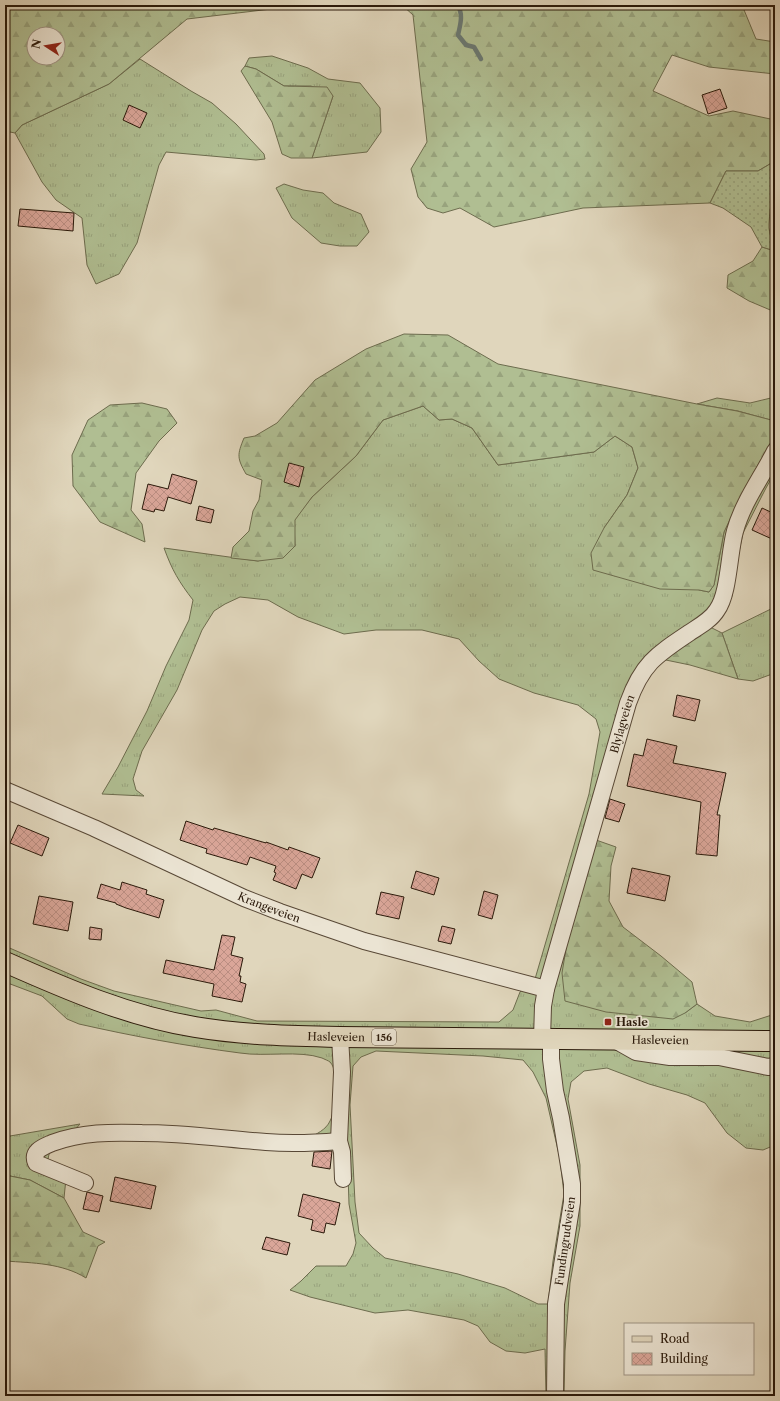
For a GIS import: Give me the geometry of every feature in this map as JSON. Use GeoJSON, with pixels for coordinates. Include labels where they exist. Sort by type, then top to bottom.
{"type":"FeatureCollection","features":[{"type":"Feature","properties":{"kind":"main road","name":"Hasleveien"},"geometry":{"type":"LineString","coordinates":[[5,962],[96,1000],[153,1018],[193,1027],[234,1033],[274,1036],[340,1037],[775,1041]]}},
{"type":"Feature","properties":{"kind":"street","name":"Blylagveien"},"geometry":{"type":"LineString","coordinates":[[547,1039],[543,1006],[546,989],[628,702],[635,684],[644,669],[656,656],[701,626],[717,612],[724,600],[736,530],[746,504],[764,474],[775,451]]}},
{"type":"Feature","properties":{"kind":"street","name":"Krangeveien"},"geometry":{"type":"LineString","coordinates":[[5,790],[94,828],[244,898],[287,914],[364,941],[546,989]]}},
{"type":"Feature","properties":{"kind":"street"},"geometry":{"type":"LineString","coordinates":[[340,1037],[342,1072],[339,1141],[342,1152],[343,1179]]}},
{"type":"Feature","properties":{"kind":"street","name":"Fundingrudveien"},"geometry":{"type":"LineString","coordinates":[[547,1039],[572,1184],[572,1202],[556,1304],[555,1396]]}},
{"type":"Feature","properties":{"kind":"street"},"geometry":{"type":"LineString","coordinates":[[612,1039],[636,1052],[670,1057],[719,1057],[768,1067],[775,1066]]}},
{"type":"Feature","properties":{"kind":"street"},"geometry":{"type":"LineString","coordinates":[[85,1183],[36,1163],[34,1158],[36,1152],[44,1146],[60,1141],[82,1135],[108,1132],[191,1135],[268,1142],[313,1143],[339,1141]]}},
{"type":"Feature","properties":{"kind":"green space"},"geometry":{"type":"Polygon","coordinates":[[[9,5],[305,5],[187,19],[109,84],[22,125],[15,133],[5,131],[5,14],[9,5]]]}},
{"type":"Feature","properties":{"kind":"green space"},"geometry":{"type":"Polygon","coordinates":[[[402,5],[742,5],[756,39],[775,42],[775,74],[709,67],[672,55],[653,91],[709,116],[733,111],[775,120],[775,161],[758,171],[726,171],[710,203],[583,208],[494,227],[460,208],[443,213],[427,208],[418,197],[411,169],[427,142],[413,15],[402,5]]]}},
{"type":"Feature","properties":{"kind":"green space"},"geometry":{"type":"Polygon","coordinates":[[[272,56],[308,68],[328,79],[360,83],[380,108],[381,132],[367,152],[312,158],[333,96],[311,86],[284,86],[256,69],[245,66],[249,58],[272,56]]]}},
{"type":"Feature","properties":{"kind":"green space"},"geometry":{"type":"Polygon","coordinates":[[[140,59],[212,103],[236,124],[264,154],[265,159],[256,160],[166,152],[159,165],[137,243],[119,274],[96,284],[87,265],[82,218],[56,200],[42,182],[15,133],[22,125],[109,84],[140,59]]]}},
{"type":"Feature","properties":{"kind":"green space"},"geometry":{"type":"Polygon","coordinates":[[[245,66],[256,69],[284,86],[327,87],[333,96],[312,158],[291,158],[282,154],[272,122],[241,71],[245,66]]]}},
{"type":"Feature","properties":{"kind":"green space"},"geometry":{"type":"Polygon","coordinates":[[[775,161],[769,228],[775,251],[762,247],[751,227],[723,208],[710,203],[726,171],[758,171],[775,161]]]}},
{"type":"Feature","properties":{"kind":"green space"},"geometry":{"type":"Polygon","coordinates":[[[284,184],[303,190],[323,193],[334,203],[361,214],[369,232],[357,246],[340,246],[321,243],[292,218],[276,188],[284,184]]]}},
{"type":"Feature","properties":{"kind":"green space"},"geometry":{"type":"Polygon","coordinates":[[[762,247],[775,251],[775,312],[749,301],[727,288],[728,275],[753,261],[762,247]]]}},
{"type":"Feature","properties":{"kind":"green space"},"geometry":{"type":"Polygon","coordinates":[[[404,334],[448,335],[498,364],[737,411],[775,421],[773,438],[745,488],[724,532],[714,585],[709,592],[699,590],[660,589],[593,570],[591,553],[604,528],[627,495],[638,468],[632,447],[615,436],[594,452],[498,465],[472,428],[452,419],[439,420],[423,406],[383,420],[356,456],[312,497],[295,520],[295,546],[283,558],[258,561],[231,558],[233,547],[249,531],[253,511],[259,500],[262,480],[246,474],[241,464],[239,453],[244,438],[255,436],[277,423],[315,380],[366,349],[404,334]]]}},
{"type":"Feature","properties":{"kind":"green space"},"geometry":{"type":"Polygon","coordinates":[[[775,397],[775,472],[743,533],[736,566],[732,596],[721,618],[710,627],[670,652],[639,685],[569,931],[685,1013],[697,1004],[715,1016],[750,1022],[775,1014],[775,1145],[763,1150],[746,1148],[727,1133],[705,1103],[687,1095],[649,1084],[607,1068],[584,1071],[571,1082],[568,1099],[580,1165],[580,1226],[570,1283],[565,1351],[564,1396],[546,1396],[545,1349],[525,1353],[506,1351],[490,1342],[478,1326],[464,1320],[408,1310],[375,1313],[310,1297],[290,1290],[316,1266],[346,1266],[353,1254],[356,1243],[349,1204],[347,1144],[309,1138],[326,1127],[330,1121],[334,1109],[336,1082],[333,1067],[330,1062],[322,1058],[303,1054],[250,1054],[200,1047],[139,1037],[79,1024],[67,1019],[42,996],[5,982],[5,946],[81,979],[114,991],[201,1011],[216,1010],[257,1021],[499,1022],[513,1010],[520,992],[535,979],[589,794],[600,732],[596,719],[578,705],[534,693],[499,679],[479,661],[459,639],[422,630],[376,630],[344,634],[298,617],[268,600],[240,597],[214,611],[202,630],[177,690],[142,751],[133,779],[136,790],[144,796],[102,794],[147,711],[166,666],[189,620],[193,600],[176,576],[164,548],[258,561],[295,546],[294,520],[312,497],[356,456],[383,420],[423,406],[439,420],[452,419],[472,428],[498,465],[594,452],[615,436],[632,447],[638,468],[627,495],[604,528],[699,590],[709,592],[714,585],[724,532],[774,421],[738,411],[697,404],[717,398],[750,403],[775,397]],[[376,1051],[361,1057],[353,1066],[350,1105],[355,1202],[359,1233],[385,1258],[458,1274],[505,1288],[538,1304],[548,1304],[553,1261],[564,1194],[560,1159],[546,1098],[533,1072],[523,1060],[483,1056],[376,1051]]]}},
{"type":"Feature","properties":{"kind":"green space"},"geometry":{"type":"Polygon","coordinates":[[[142,403],[167,409],[177,423],[159,441],[136,473],[131,510],[142,524],[145,542],[100,522],[73,486],[72,455],[88,420],[110,405],[142,403]]]}},
{"type":"Feature","properties":{"kind":"green space"},"geometry":{"type":"Polygon","coordinates":[[[775,607],[775,673],[753,681],[738,679],[722,633],[775,607]]]}},
{"type":"Feature","properties":{"kind":"green space"},"geometry":{"type":"Polygon","coordinates":[[[710,627],[722,633],[738,679],[690,665],[661,659],[710,627]]]}},
{"type":"Feature","properties":{"kind":"green space"},"geometry":{"type":"Polygon","coordinates":[[[596,840],[616,847],[611,866],[609,901],[623,927],[692,982],[697,1004],[685,1013],[673,1019],[606,1012],[565,1001],[562,973],[569,931],[596,840]]]}},
{"type":"Feature","properties":{"kind":"green space"},"geometry":{"type":"Polygon","coordinates":[[[80,1124],[74,1131],[50,1150],[48,1159],[67,1169],[64,1198],[30,1180],[5,1175],[5,1148],[10,1136],[80,1124]]]}},
{"type":"Feature","properties":{"kind":"green space"},"geometry":{"type":"Polygon","coordinates":[[[5,1175],[30,1180],[64,1198],[83,1232],[105,1242],[98,1246],[86,1278],[67,1269],[37,1263],[5,1261],[5,1175]]]}},
{"type":"Feature","properties":{"kind":"building"},"geometry":{"type":"Polygon","coordinates":[[[720,89],[727,108],[708,114],[702,95],[720,89]]]}},
{"type":"Feature","properties":{"kind":"building"},"geometry":{"type":"Polygon","coordinates":[[[129,105],[147,113],[140,128],[123,120],[129,105]]]}},
{"type":"Feature","properties":{"kind":"building"},"geometry":{"type":"Polygon","coordinates":[[[20,209],[74,213],[73,231],[18,226],[20,209]]]}},
{"type":"Feature","properties":{"kind":"building"},"geometry":{"type":"Polygon","coordinates":[[[289,463],[304,467],[299,487],[284,482],[289,463]]]}},
{"type":"Feature","properties":{"kind":"building"},"geometry":{"type":"Polygon","coordinates":[[[172,474],[197,481],[191,504],[168,497],[164,511],[155,509],[154,512],[142,509],[148,484],[168,489],[172,474]]]}},
{"type":"Feature","properties":{"kind":"building"},"geometry":{"type":"Polygon","coordinates":[[[199,506],[214,510],[211,523],[196,520],[199,506]]]}},
{"type":"Feature","properties":{"kind":"building"},"geometry":{"type":"Polygon","coordinates":[[[762,508],[775,514],[775,532],[772,539],[752,530],[762,508]]]}},
{"type":"Feature","properties":{"kind":"building"},"geometry":{"type":"Polygon","coordinates":[[[677,695],[700,700],[695,721],[673,716],[677,695]]]}},
{"type":"Feature","properties":{"kind":"building"},"geometry":{"type":"Polygon","coordinates":[[[647,739],[677,746],[673,763],[726,773],[717,815],[720,815],[717,856],[696,854],[701,802],[627,786],[634,754],[643,756],[647,739]]]}},
{"type":"Feature","properties":{"kind":"building"},"geometry":{"type":"Polygon","coordinates":[[[610,799],[625,804],[619,822],[605,818],[610,799]]]}},
{"type":"Feature","properties":{"kind":"building"},"geometry":{"type":"Polygon","coordinates":[[[186,821],[213,830],[214,828],[266,842],[288,850],[289,847],[320,858],[312,878],[302,874],[296,889],[273,880],[276,873],[274,872],[276,866],[250,857],[247,865],[206,853],[207,849],[180,840],[186,821]]]}},
{"type":"Feature","properties":{"kind":"building"},"geometry":{"type":"Polygon","coordinates":[[[18,825],[49,838],[42,856],[10,843],[18,825]]]}},
{"type":"Feature","properties":{"kind":"building"},"geometry":{"type":"Polygon","coordinates":[[[632,868],[670,876],[665,901],[627,893],[632,868]]]}},
{"type":"Feature","properties":{"kind":"building"},"geometry":{"type":"Polygon","coordinates":[[[416,871],[439,878],[434,895],[411,888],[416,871]]]}},
{"type":"Feature","properties":{"kind":"building"},"geometry":{"type":"Polygon","coordinates":[[[122,882],[147,890],[146,894],[164,900],[159,918],[97,898],[101,884],[120,890],[122,882]]]}},
{"type":"Feature","properties":{"kind":"building"},"geometry":{"type":"Polygon","coordinates":[[[484,891],[498,895],[492,919],[478,915],[484,891]]]}},
{"type":"Feature","properties":{"kind":"building"},"geometry":{"type":"Polygon","coordinates":[[[381,892],[404,897],[399,919],[376,914],[381,892]]]}},
{"type":"Feature","properties":{"kind":"building"},"geometry":{"type":"Polygon","coordinates":[[[39,896],[73,902],[68,931],[33,924],[39,896]]]}},
{"type":"Feature","properties":{"kind":"building"},"geometry":{"type":"Polygon","coordinates":[[[442,926],[455,929],[451,944],[438,941],[442,926]]]}},
{"type":"Feature","properties":{"kind":"building"},"geometry":{"type":"Polygon","coordinates":[[[90,927],[102,929],[101,940],[89,939],[90,927]]]}},
{"type":"Feature","properties":{"kind":"building"},"geometry":{"type":"Polygon","coordinates":[[[222,935],[235,937],[231,955],[243,958],[239,976],[241,976],[240,982],[246,984],[242,1002],[212,996],[214,984],[163,973],[166,960],[214,970],[222,935]]]}},
{"type":"Feature","properties":{"kind":"building"},"geometry":{"type":"Polygon","coordinates":[[[332,1151],[330,1169],[312,1166],[314,1152],[332,1151]]]}},
{"type":"Feature","properties":{"kind":"building"},"geometry":{"type":"Polygon","coordinates":[[[115,1177],[156,1186],[151,1209],[110,1201],[115,1177]]]}},
{"type":"Feature","properties":{"kind":"building"},"geometry":{"type":"Polygon","coordinates":[[[87,1192],[103,1196],[99,1212],[83,1209],[87,1192]]]}},
{"type":"Feature","properties":{"kind":"building"},"geometry":{"type":"Polygon","coordinates":[[[303,1194],[340,1203],[335,1225],[326,1223],[324,1233],[311,1230],[313,1220],[298,1216],[303,1194]]]}},
{"type":"Feature","properties":{"kind":"building"},"geometry":{"type":"Polygon","coordinates":[[[266,1237],[290,1243],[287,1255],[262,1249],[266,1237]]]}},
{"type":"Feature","properties":{"kind":"waterway"},"geometry":{"type":"LineString","coordinates":[[457,5],[461,16],[458,35],[466,45],[474,47],[481,59]]}},
{"type":"Feature","properties":{"kind":"place","name":"Hasle"},"geometry":{"type":"Point","coordinates":[608,1022]}}]}
